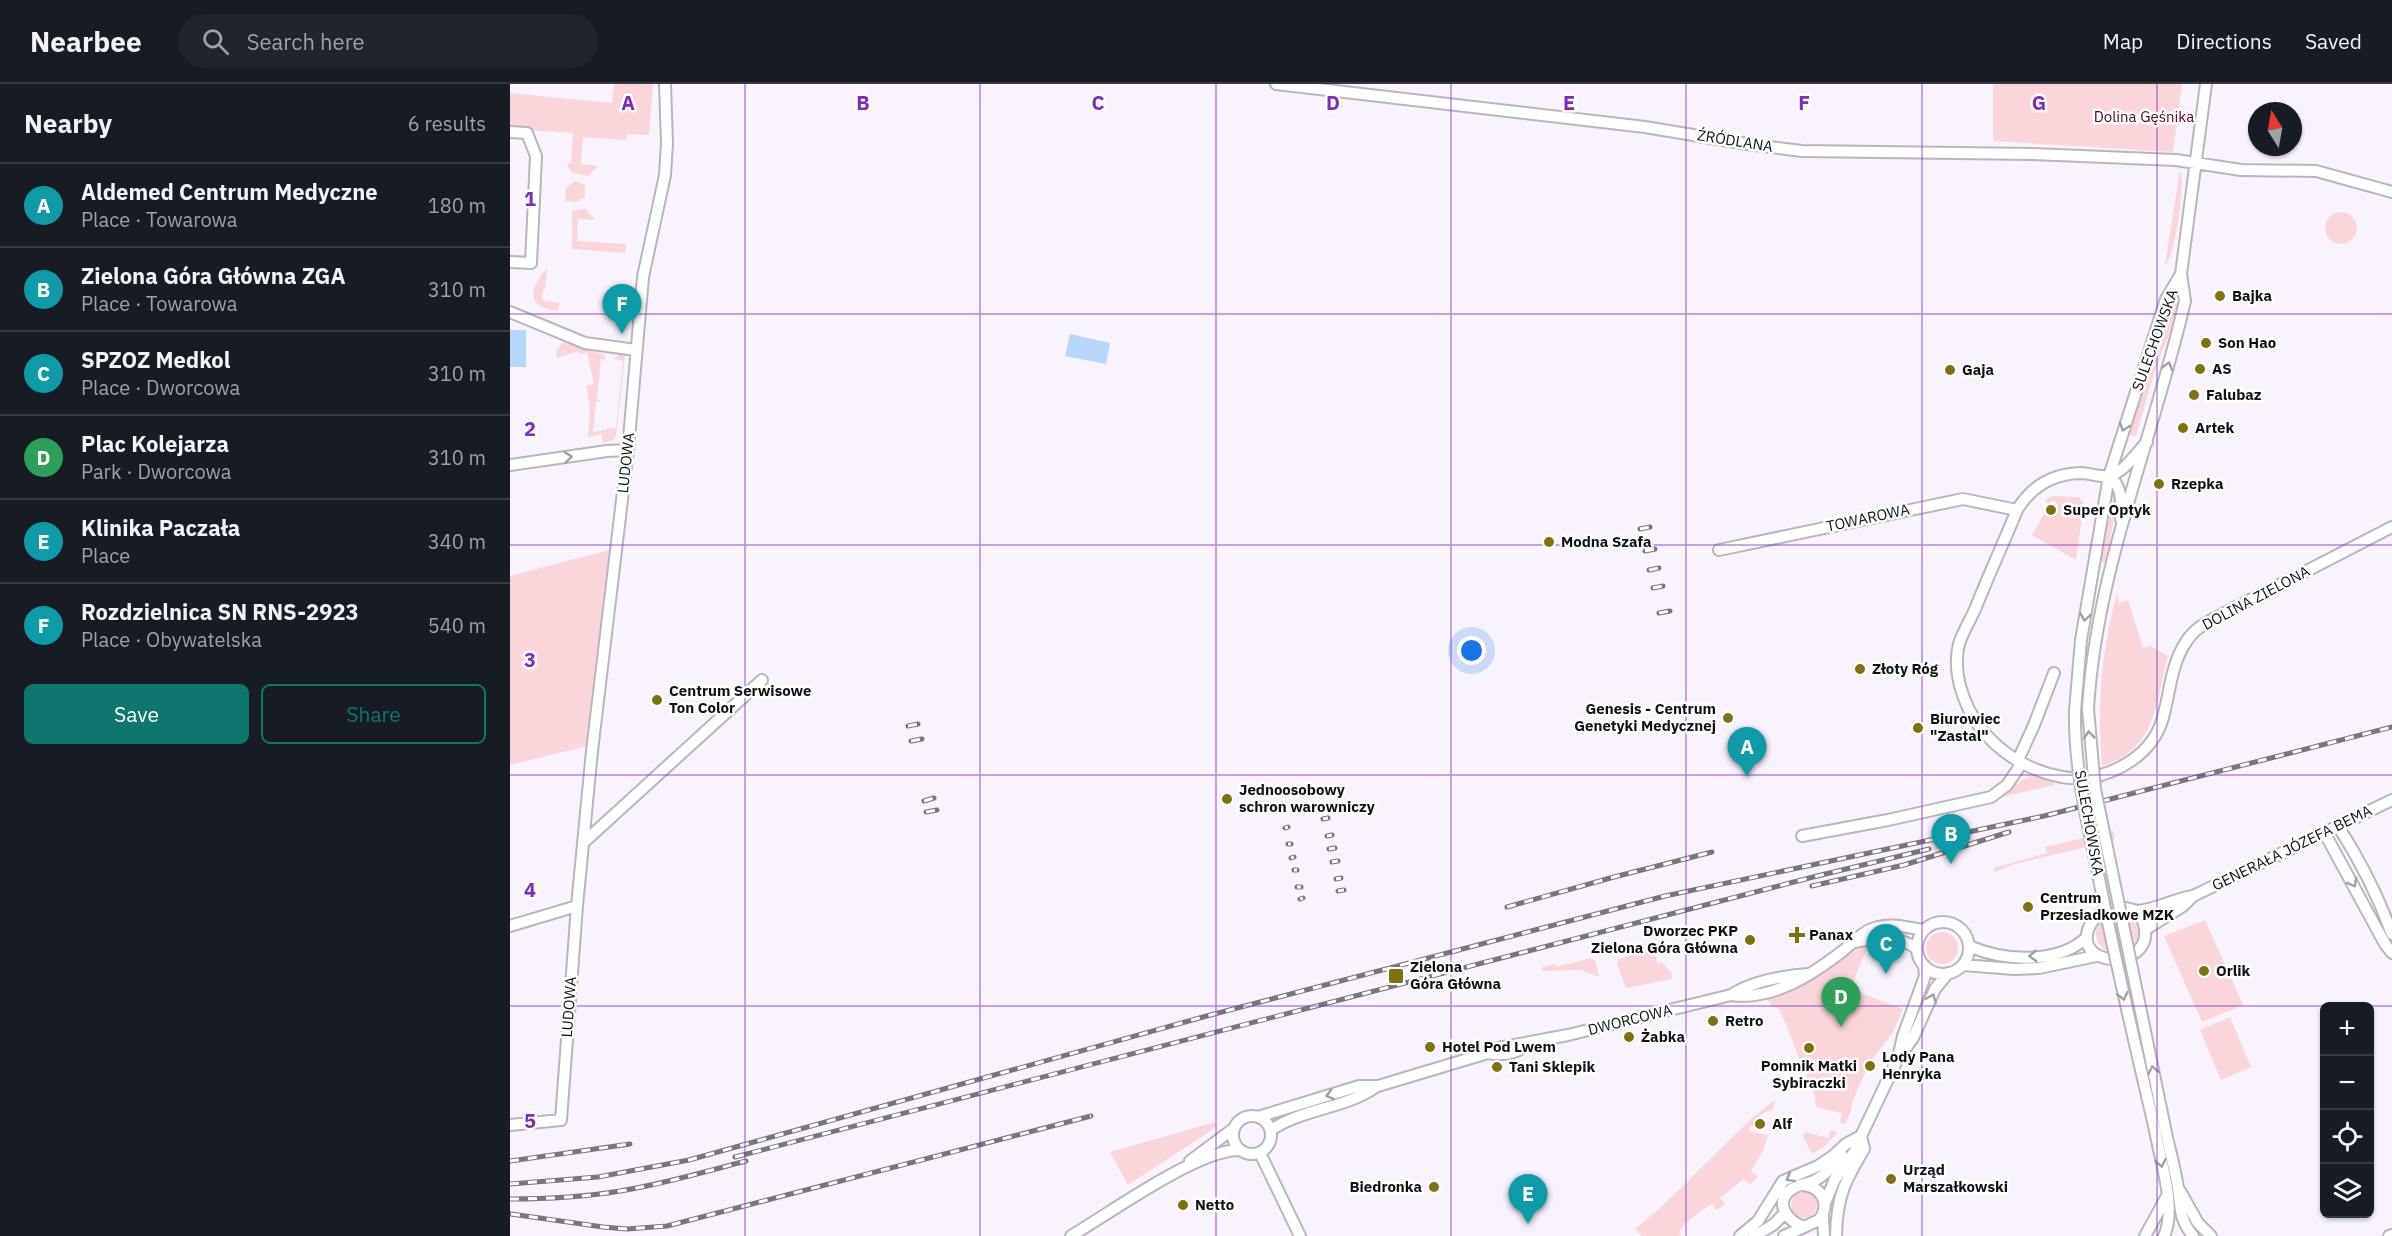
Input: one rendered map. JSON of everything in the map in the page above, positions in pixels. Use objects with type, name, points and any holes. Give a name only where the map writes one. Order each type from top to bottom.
[{"type":"street","name":"LUDOWA","points":[[510,1125],[561,1120],[583,843],[628,450],[643,277],[665,175],[667,143],[665,84]]},
{"type":"street","name":"ŹRÓDLANA","points":[[1276,84],[1645,127],[1802,151],[2043,154],[2176,160],[2241,170],[2316,171],[2392,192]]},
{"type":"street","name":"SULECHOWSKA","points":[[2165,1236],[2169,1226],[2160,1129],[2095,789],[2088,709],[2094,639],[2185,302],[2181,274],[2206,84]]},
{"type":"street","points":[[510,132],[527,133],[536,156],[531,263],[510,262]]},
{"type":"street","name":"SULECHOWSKA","points":[[2181,274],[2166,299],[2109,476],[2081,640],[2075,711],[2077,758],[2082,795],[2118,972],[2178,1189],[2178,1207],[2193,1236]]},
{"type":"street","points":[[510,312],[585,343],[636,350]]},
{"type":"street","name":"SULECHOWSKA","points":[[2109,476],[2129,462],[2147,442]]},
{"type":"street","points":[[510,465],[628,450]]},
{"type":"street","points":[[2020,762],[2002,751],[1975,721],[1964,700],[1958,677],[1959,644],[2017,510],[2028,494],[2050,479],[2079,473],[2109,476]]},
{"type":"street","name":"SULECHOWSKA","points":[[2109,476],[2115,480],[2119,489],[2121,534]]},
{"type":"street","name":"TOWAROWA","points":[[1719,550],[1963,499],[2017,510]]},
{"type":"street","name":"DOLINA ZIELONA","points":[[2020,762],[2048,774],[2076,778],[2099,775],[2126,764],[2149,743],[2159,728],[2175,664],[2192,634],[2217,616],[2392,527]]},
{"type":"street","points":[[1802,836],[1888,820],[1990,797],[2007,785],[2020,762],[2054,673]]},
{"type":"street","points":[[583,843],[762,680]]},
{"type":"street","name":"GENERAŁA JÓZEFA BEMA","points":[[2138,911],[2150,910],[2178,898],[2193,896],[2392,800]]},
{"type":"street","points":[[2338,826],[2374,890],[2392,934]]},
{"type":"street","points":[[2324,832],[2392,953]]},
{"type":"street","name":"GENERAŁA JÓZEFA BEMA","points":[[2146,929],[2183,906],[2193,896]]},
{"type":"street","points":[[510,926],[577,906]]},
{"type":"street","points":[[1963,965],[2014,969],[2039,968],[2096,956],[2111,960],[2131,956],[2139,950],[2144,941],[2146,929],[2138,911],[2117,908],[2102,912],[2090,925],[2086,937],[2080,944],[2064,952],[2030,957],[1996,955],[1970,945]]},
{"type":"street","points":[[1824,1236],[1822,1216],[1835,1179],[1859,1139],[1898,1058],[1913,1038],[1935,989],[1948,973],[1963,965],[1967,959],[1970,945],[1964,932],[1952,923],[1935,923],[1924,930],[1920,936],[1917,949],[1924,965],[1925,976],[1903,1036],[1898,1058]]},
{"type":"street","name":"DWORCOWA","points":[[1258,1117],[1359,1086],[1378,1086],[1498,1048],[1519,1043],[1528,1044],[1731,995],[1744,997],[1795,984],[1853,943],[1864,932],[1878,927],[1891,926],[1924,930]]},
{"type":"street","points":[[2086,937],[2090,950],[2096,956]]},
{"type":"street","name":"DWORCOWA","points":[[1853,943],[1872,938],[1888,938],[1903,941],[1917,949]]},
{"type":"street","points":[[1924,965],[1935,972],[1948,973]]},
{"type":"street","name":"DWORCOWA","points":[[1270,1130],[1294,1117],[1365,1095],[1378,1086]]},
{"type":"street","points":[[1076,1235],[1172,1175],[1217,1152],[1239,1150],[1251,1155],[1260,1153],[1270,1144],[1270,1130],[1258,1117],[1245,1117],[1233,1129],[1172,1175]]},
{"type":"street","points":[[1233,1129],[1233,1140],[1239,1150]]},
{"type":"street","points":[[1805,1231],[1791,1221],[1785,1213],[1783,1207],[1786,1194],[1826,1172],[1859,1139]]},
{"type":"street","points":[[1740,1236],[1762,1215],[1783,1181],[1827,1161],[1859,1139]]},
{"type":"street","points":[[1836,1236],[1838,1202],[1844,1185],[1864,1149],[1859,1139]]},
{"type":"street","points":[[1260,1153],[1300,1236]]},
{"type":"street","points":[[1803,1185],[1809,1185],[1820,1192],[1825,1203]]},
{"type":"street","points":[[2178,1189],[2198,1223],[2211,1236]]},
{"type":"street","points":[[2145,1236],[2167,1195]]},
{"type":"street","points":[[1754,1236],[1773,1225],[1785,1213]]},
{"type":"street","points":[[1784,1236],[1805,1231],[1822,1216]]},
{"type":"street","points":[[2165,1236],[2179,1231],[2193,1236]]},
{"type":"green space","points":[[614,84],[653,84],[649,135],[627,134],[626,140],[583,137],[581,164],[598,166],[588,176],[573,173],[567,166],[571,163],[573,133],[510,129],[510,93],[612,103]]},
{"type":"green space","name":"Dolina Gęśnika","points":[[1993,84],[2182,84],[2173,152],[1993,141]]},
{"type":"green space","points":[[2180,170],[2182,189],[2178,219],[2169,259],[2165,265]]},
{"type":"green space","points":[[575,181],[585,185],[585,197],[577,202],[565,201],[566,188]]},
{"type":"green space","points":[[586,209],[595,220],[578,219],[577,241],[626,244],[625,253],[572,249],[572,211]]},
{"type":"green space","points":[[2341,212],[2353,216],[2357,228],[2353,240],[2341,244],[2329,240],[2325,228],[2329,216]]},
{"type":"green space","points":[[547,268],[542,300],[560,303],[558,311],[540,305],[533,296],[541,275]]},
{"type":"green space","points":[[2177,287],[2179,303],[2177,313],[2156,368],[2136,436],[2128,434]]},
{"type":"green space","points":[[563,342],[605,355],[605,359],[601,359],[597,398],[601,401],[596,402],[593,432],[616,428],[623,361],[614,359],[618,355],[625,355],[616,436],[613,440],[602,443],[602,434],[588,437],[590,409],[586,386],[594,384],[587,353],[579,354],[578,351],[557,358],[556,351]]},
{"type":"green space","points":[[2114,488],[2116,507],[2106,562],[2100,562],[2112,489]]},
{"type":"green space","points":[[2053,496],[2079,497],[2084,503],[2076,560],[2032,535],[2044,514],[2051,518],[2058,504],[2052,500],[2049,505],[2045,500]]},
{"type":"green space","points":[[609,550],[587,746],[510,765],[510,576]]},
{"type":"green space","points":[[2117,593],[2119,603],[2128,600],[2143,648],[2151,646],[2168,656],[2156,707],[2143,736],[2133,749],[2120,759],[2102,766],[2100,700],[2107,636]]},
{"type":"green space","points":[[2031,776],[2053,781],[2054,785],[2002,797],[2022,780]]},
{"type":"green space","points":[[2114,831],[2114,840],[2015,864],[1995,872],[1994,868],[2047,853],[2045,847]]},
{"type":"green space","points":[[2117,912],[2132,918],[2138,933],[2132,948],[2117,954],[2102,948],[2096,933],[2102,918]]},
{"type":"green space","name":"Orlik","points":[[2205,920],[2243,1005],[2202,1022],[2164,936]]},
{"type":"green space","points":[[1942,932],[1953,937],[1958,948],[1953,959],[1942,964],[1931,959],[1926,948],[1931,937]]},
{"type":"green space","points":[[1874,942],[1872,951],[1866,951],[1850,989],[1903,1009],[1892,1034],[1870,1062],[1845,1124],[1840,1122],[1842,1113],[1816,1107],[1815,1097],[1784,1020],[1779,1009],[1771,1006],[1768,1000],[1769,997],[1803,985],[1859,948]]},
{"type":"green space","points":[[1653,949],[1658,963],[1662,962],[1671,971],[1672,979],[1626,988],[1617,964],[1618,959]]},
{"type":"green space","points":[[1591,958],[1596,962],[1599,977],[1580,970],[1542,971],[1542,967],[1555,964],[1556,967]]},
{"type":"green space","points":[[2230,1017],[2251,1067],[2221,1080],[2200,1030]]},
{"type":"green space","points":[[1775,1100],[1773,1110],[1758,1117],[1753,1126],[1750,1126],[1749,1131],[1768,1135],[1763,1151],[1751,1171],[1758,1176],[1750,1185],[1744,1179],[1720,1198],[1725,1204],[1717,1210],[1712,1204],[1685,1224],[1679,1233],[1682,1236],[1642,1236],[1635,1229],[1660,1208],[1752,1118]]},
{"type":"green space","points":[[1215,1122],[1216,1126],[1206,1134],[1128,1185],[1110,1152]]},
{"type":"green space","points":[[1807,1129],[1806,1132],[1828,1138],[1831,1130],[1838,1132],[1824,1147],[1814,1153],[1810,1151],[1803,1136]]},
{"type":"green space","points":[[1804,1192],[1813,1196],[1817,1205],[1813,1214],[1804,1218],[1795,1214],[1791,1205],[1795,1196]]},
{"type":"water","points":[[510,330],[526,330],[526,367],[510,367]]},
{"type":"water","points":[[1070,334],[1110,343],[1106,364],[1065,356]]},
{"type":"railway","points":[[1640,529],[1650,527]]},
{"type":"railway","points":[[1645,551],[1655,549]]},
{"type":"railway","points":[[1649,570],[1659,568]]},
{"type":"railway","points":[[1653,588],[1663,586]]},
{"type":"railway","points":[[1659,613],[1670,611]]},
{"type":"railway","points":[[908,726],[918,724]]},
{"type":"railway","points":[[510,1184],[598,1177],[689,1160],[1203,1017],[1665,896],[2044,816],[2392,727]]},
{"type":"railway","points":[[911,741],[922,739]]},
{"type":"railway","points":[[924,801],[934,798]]},
{"type":"railway","points":[[926,812],[937,810]]},
{"type":"railway","points":[[1323,819],[1328,818]]},
{"type":"railway","points":[[1812,886],[1904,865],[2009,832]]},
{"type":"railway","points":[[1327,836],[1332,835]]},
{"type":"railway","points":[[1329,849],[1335,848]]},
{"type":"railway","points":[[735,1157],[1813,877],[1929,849]]},
{"type":"railway","points":[[1507,907],[1712,852]]},
{"type":"railway","points":[[1332,862],[1338,861]]},
{"type":"railway","points":[[1336,879],[1341,878]]},
{"type":"railway","points":[[1338,891],[1344,890]]},
{"type":"railway","points":[[511,1214],[627,1229],[667,1226],[1091,1116]]},
{"type":"railway","points":[[510,1161],[630,1144]]},
{"type":"railway","points":[[510,1199],[538,1199],[620,1191],[746,1161]]},
{"type":"place","name":"Bajka","points":[[2220,296]]},
{"type":"place","name":"Rozdzielnica SN RNS-2923","points":[[622,334]]},
{"type":"place","name":"Son Hao","points":[[2206,343]]},
{"type":"place","name":"AS","points":[[2200,369]]},
{"type":"place","name":"Gaja","points":[[1950,370]]},
{"type":"place","name":"Falubaz","points":[[2194,395]]},
{"type":"place","name":"Artek","points":[[2183,428]]},
{"type":"place","name":"Rzepka","points":[[2159,484]]},
{"type":"place","name":"Super Optyk","points":[[2051,510]]},
{"type":"place","name":"Modna Szafa","points":[[1549,542]]},
{"type":"place","name":"Złoty Róg","points":[[1860,669]]},
{"type":"place","name":"Centrum Serwisowe Ton Color","points":[[657,700]]},
{"type":"place","name":"Genesis - Centrum Genetyki Medycznej","points":[[1728,718]]},
{"type":"place","name":"Biurowiec \"Zastal\"","points":[[1918,728]]},
{"type":"place","name":"Aldemed Centrum Medyczne","points":[[1747,777]]},
{"type":"place","name":"Jednoosobowy schron warowniczy","points":[[1227,799]]},
{"type":"place","name":"Zielona Góra Główna ZGA","points":[[1951,864]]},
{"type":"place","name":"Centrum Przesiadkowe MZK","points":[[2028,907]]},
{"type":"place","name":"Panax","points":[[1797,935]]},
{"type":"place","name":"Dworzec PKP Zielona Góra Główna","points":[[1750,940]]},
{"type":"place","name":"Orlik","points":[[2204,971]]},
{"type":"place","name":"SPZOZ Medkol","points":[[1886,974]]},
{"type":"place","name":"Zielona Góra Główna","points":[[1396,976]]},
{"type":"place","name":"Retro","points":[[1713,1021]]},
{"type":"place","name":"Plac Kolejarza","points":[[1841,1027]]},
{"type":"place","name":"Żabka","points":[[1629,1037]]},
{"type":"place","name":"Hotel Pod Lwem","points":[[1430,1047]]},
{"type":"place","name":"Pomnik Matki Sybiraczki","points":[[1809,1048]]},
{"type":"place","name":"Lody Pana Henryka","points":[[1870,1066]]},
{"type":"place","name":"Tani Sklepik","points":[[1497,1067]]},
{"type":"place","name":"Alf","points":[[1760,1124]]},
{"type":"place","name":"Urząd Marszałkowski","points":[[1891,1179]]},
{"type":"place","name":"Biedronka","points":[[1434,1187]]},
{"type":"place","name":"Netto","points":[[1183,1205]]},
{"type":"place","name":"Klinika Paczała","points":[[1528,1224]]}]
